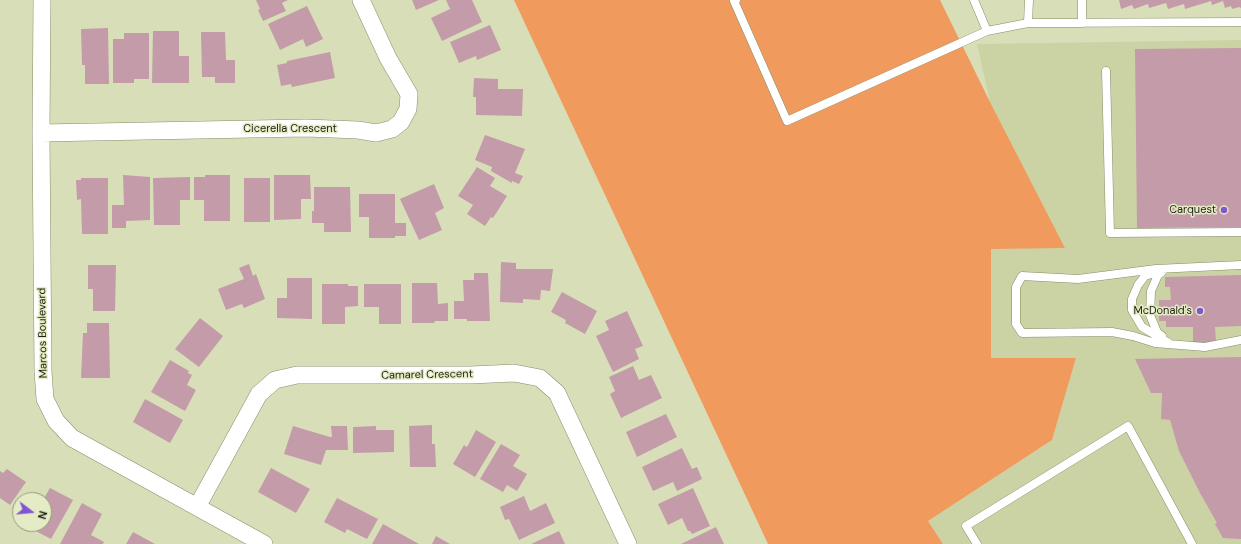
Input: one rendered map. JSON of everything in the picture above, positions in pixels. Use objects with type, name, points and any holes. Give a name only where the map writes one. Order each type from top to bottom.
[{"type":"street","name":"Marcos Boulevard","points":[[42,0],[41,133],[43,371],[45,399],[56,421],[72,438],[264,544]]},
{"type":"street","name":"Cicerella Crescent","points":[[41,133],[306,128],[358,130],[376,133],[392,129],[401,122],[408,109],[409,94],[388,58],[361,0]]},
{"type":"street","name":"Camarel Crescent","points":[[197,507],[259,394],[275,380],[297,376],[471,376],[514,373],[540,378],[557,393],[628,544]]},
{"type":"lane","points":[[736,0],[734,1],[787,121],[987,30],[1028,23],[1241,22]]},
{"type":"lane","points":[[974,0],[987,30]]},
{"type":"lane","points":[[1028,23],[1029,0]]},
{"type":"lane","points":[[1082,0],[1085,23]]},
{"type":"lane","points":[[1106,71],[1110,234],[1241,232]]},
{"type":"lane","points":[[1241,265],[1168,268],[1078,279],[1022,276],[1016,287],[1016,324],[1022,333],[1112,332],[1133,336],[1156,343],[1206,347],[1241,340]]},
{"type":"lane","points":[[1168,268],[1158,275],[1151,291],[1150,315],[1157,332],[1172,344]]},
{"type":"lane","points":[[1168,268],[1146,276],[1142,280],[1138,285],[1132,299],[1132,310],[1142,327],[1172,344]]},
{"type":"lane","points":[[977,544],[966,526],[1128,426],[1192,544]]},
{"type":"shaded area","points":[[514,0],[940,0],[990,102],[1065,248],[991,249],[991,358],[1076,358],[1052,440],[928,521],[943,544],[768,544]]},
{"type":"shaded area","points":[[1241,40],[1241,544],[943,544],[928,521],[1052,440],[1076,358],[991,358],[991,248],[1065,248],[990,102],[977,44]]},
{"type":"building","points":[[256,0],[288,0],[282,3],[286,11],[263,21],[258,10],[260,9]]},
{"type":"building","points":[[412,0],[439,0],[416,10]]},
{"type":"building","points":[[446,0],[472,0],[482,22],[442,41],[431,18],[450,9]]},
{"type":"building","points":[[1119,0],[1241,0],[1241,8],[1239,7],[1232,9],[1231,6],[1225,8],[1223,1],[1212,5],[1211,1],[1185,9],[1184,4],[1168,9],[1166,3],[1149,8],[1148,4],[1134,9],[1132,5],[1121,9]]},
{"type":"building","points":[[307,6],[323,39],[306,47],[303,39],[280,50],[268,24]]},
{"type":"building","points":[[490,25],[501,50],[477,60],[476,56],[459,63],[450,42]]},
{"type":"building","points":[[108,28],[109,84],[85,84],[85,65],[82,65],[81,29]]},
{"type":"building","points":[[153,31],[179,31],[179,56],[189,56],[189,83],[152,83]]},
{"type":"building","points":[[201,32],[225,32],[226,60],[235,60],[235,83],[215,83],[215,77],[202,77]]},
{"type":"building","points":[[124,33],[149,33],[149,79],[134,79],[134,83],[113,83],[113,39],[124,39]]},
{"type":"building","points":[[1241,48],[1241,227],[1137,228],[1135,49]]},
{"type":"building","points":[[330,52],[335,78],[292,87],[291,84],[281,86],[277,65],[287,63],[287,61]]},
{"type":"building","points":[[474,78],[498,79],[498,89],[523,89],[522,116],[476,115],[476,97],[473,97]]},
{"type":"building","points":[[485,135],[525,149],[515,173],[523,176],[519,184],[512,181],[512,183],[491,171],[492,167],[475,160]]},
{"type":"building","points":[[477,167],[495,178],[490,186],[507,196],[493,218],[491,217],[485,226],[467,214],[473,205],[458,196]]},
{"type":"building","points":[[123,175],[150,177],[150,220],[126,221],[126,228],[112,228],[112,205],[124,205]]},
{"type":"building","points":[[205,175],[230,175],[230,221],[204,221],[204,200],[194,200],[194,177],[205,177]]},
{"type":"building","points":[[274,175],[310,175],[311,199],[301,199],[301,219],[274,220]]},
{"type":"building","points":[[190,177],[190,200],[180,200],[180,225],[154,225],[153,178]]},
{"type":"building","points":[[81,178],[108,178],[108,234],[82,234],[81,199],[77,200],[76,180],[81,180]]},
{"type":"building","points":[[244,178],[270,178],[270,222],[244,222]]},
{"type":"building","points":[[434,184],[444,208],[435,213],[442,230],[419,240],[400,199]]},
{"type":"building","points":[[314,187],[350,187],[351,232],[324,232],[324,223],[312,223],[312,211],[314,211]]},
{"type":"building","points":[[359,194],[395,194],[395,223],[406,223],[406,236],[395,236],[395,238],[369,238],[369,217],[359,217]]},
{"type":"building","points":[[501,262],[516,263],[516,269],[553,269],[550,291],[541,290],[540,300],[523,299],[523,303],[500,302]]},
{"type":"building","points":[[249,264],[253,276],[256,274],[265,299],[244,308],[242,304],[226,310],[218,289],[244,279],[239,268]]},
{"type":"building","points":[[88,265],[116,265],[115,311],[93,311],[93,289],[88,289]]},
{"type":"building","points":[[474,273],[488,273],[490,321],[467,321],[467,319],[454,319],[454,301],[464,301],[463,280],[474,280]]},
{"type":"building","name":"McDonald's","points":[[1241,275],[1241,326],[1215,327],[1216,343],[1193,343],[1193,327],[1166,327],[1166,321],[1159,321],[1159,300],[1171,300],[1170,287],[1165,287],[1165,277]]},
{"type":"building","points":[[287,278],[312,278],[312,319],[277,318],[277,298],[287,298]]},
{"type":"building","points":[[412,283],[437,283],[438,304],[448,303],[448,321],[435,321],[434,323],[412,323]]},
{"type":"building","points":[[322,284],[348,284],[348,286],[358,286],[358,306],[345,307],[345,324],[322,324]]},
{"type":"building","points":[[364,284],[401,284],[401,324],[379,324],[379,307],[364,307]]},
{"type":"building","points":[[562,292],[597,311],[585,334],[565,323],[566,320],[551,312]]},
{"type":"building","points":[[627,311],[643,346],[635,349],[639,359],[613,372],[596,336],[609,330],[605,321]]},
{"type":"building","points":[[200,318],[223,336],[199,367],[175,349]]},
{"type":"building","points":[[87,323],[109,323],[110,378],[81,378],[83,333],[87,333]]},
{"type":"building","points":[[1241,357],[1241,539],[1223,538],[1215,524],[1217,523],[1179,451],[1170,420],[1161,419],[1162,393],[1151,393],[1135,359]]},
{"type":"building","points":[[170,360],[189,371],[188,373],[192,375],[187,385],[196,390],[185,411],[151,392]]},
{"type":"building","points":[[633,366],[639,380],[651,375],[662,398],[621,418],[610,394],[615,391],[609,377]]},
{"type":"building","points":[[145,399],[183,420],[170,443],[133,422]]},
{"type":"building","points":[[666,414],[677,437],[637,457],[626,432]]},
{"type":"building","points":[[432,425],[432,444],[435,444],[436,467],[410,467],[409,426]]},
{"type":"building","points":[[293,426],[332,437],[331,426],[347,426],[348,450],[326,450],[321,465],[284,454]]},
{"type":"building","points":[[376,426],[376,430],[394,430],[394,452],[353,453],[353,427]]},
{"type":"building","points":[[476,430],[496,442],[475,477],[453,464],[464,445],[467,447]]},
{"type":"building","points":[[501,444],[520,455],[513,466],[527,474],[517,491],[507,485],[503,492],[480,479]]},
{"type":"building","points":[[682,448],[692,469],[697,467],[702,479],[677,491],[673,482],[653,491],[642,467]]},
{"type":"building","points":[[271,468],[310,489],[296,513],[258,492]]},
{"type":"building","points":[[7,469],[26,482],[19,492],[12,492],[12,502],[10,505],[0,498],[0,471],[3,473]]},
{"type":"building","points":[[50,488],[73,500],[51,539],[38,532],[52,532],[52,492],[48,492]]},
{"type":"building","points":[[693,488],[710,526],[692,534],[688,531],[682,518],[668,525],[658,504]]},
{"type":"building","points":[[524,496],[530,511],[546,503],[555,523],[519,540],[509,519],[505,520],[500,507]]},
{"type":"building","points":[[337,498],[378,519],[367,539],[347,529],[345,533],[324,522]]},
{"type":"building","points":[[82,503],[102,514],[91,535],[104,542],[103,544],[60,544]]},
{"type":"building","points":[[383,524],[419,544],[372,544]]},
{"type":"building","points":[[716,527],[724,544],[681,544]]},
{"type":"building","points":[[559,531],[565,544],[531,544]]},
{"type":"building","points":[[133,532],[155,544],[126,544]]},
{"type":"building","points":[[436,536],[450,544],[432,544]]},
{"type":"place","name":"Carquest","points":[[1224,210]]},
{"type":"place","name":"McDonald's","points":[[1200,311]]}]
